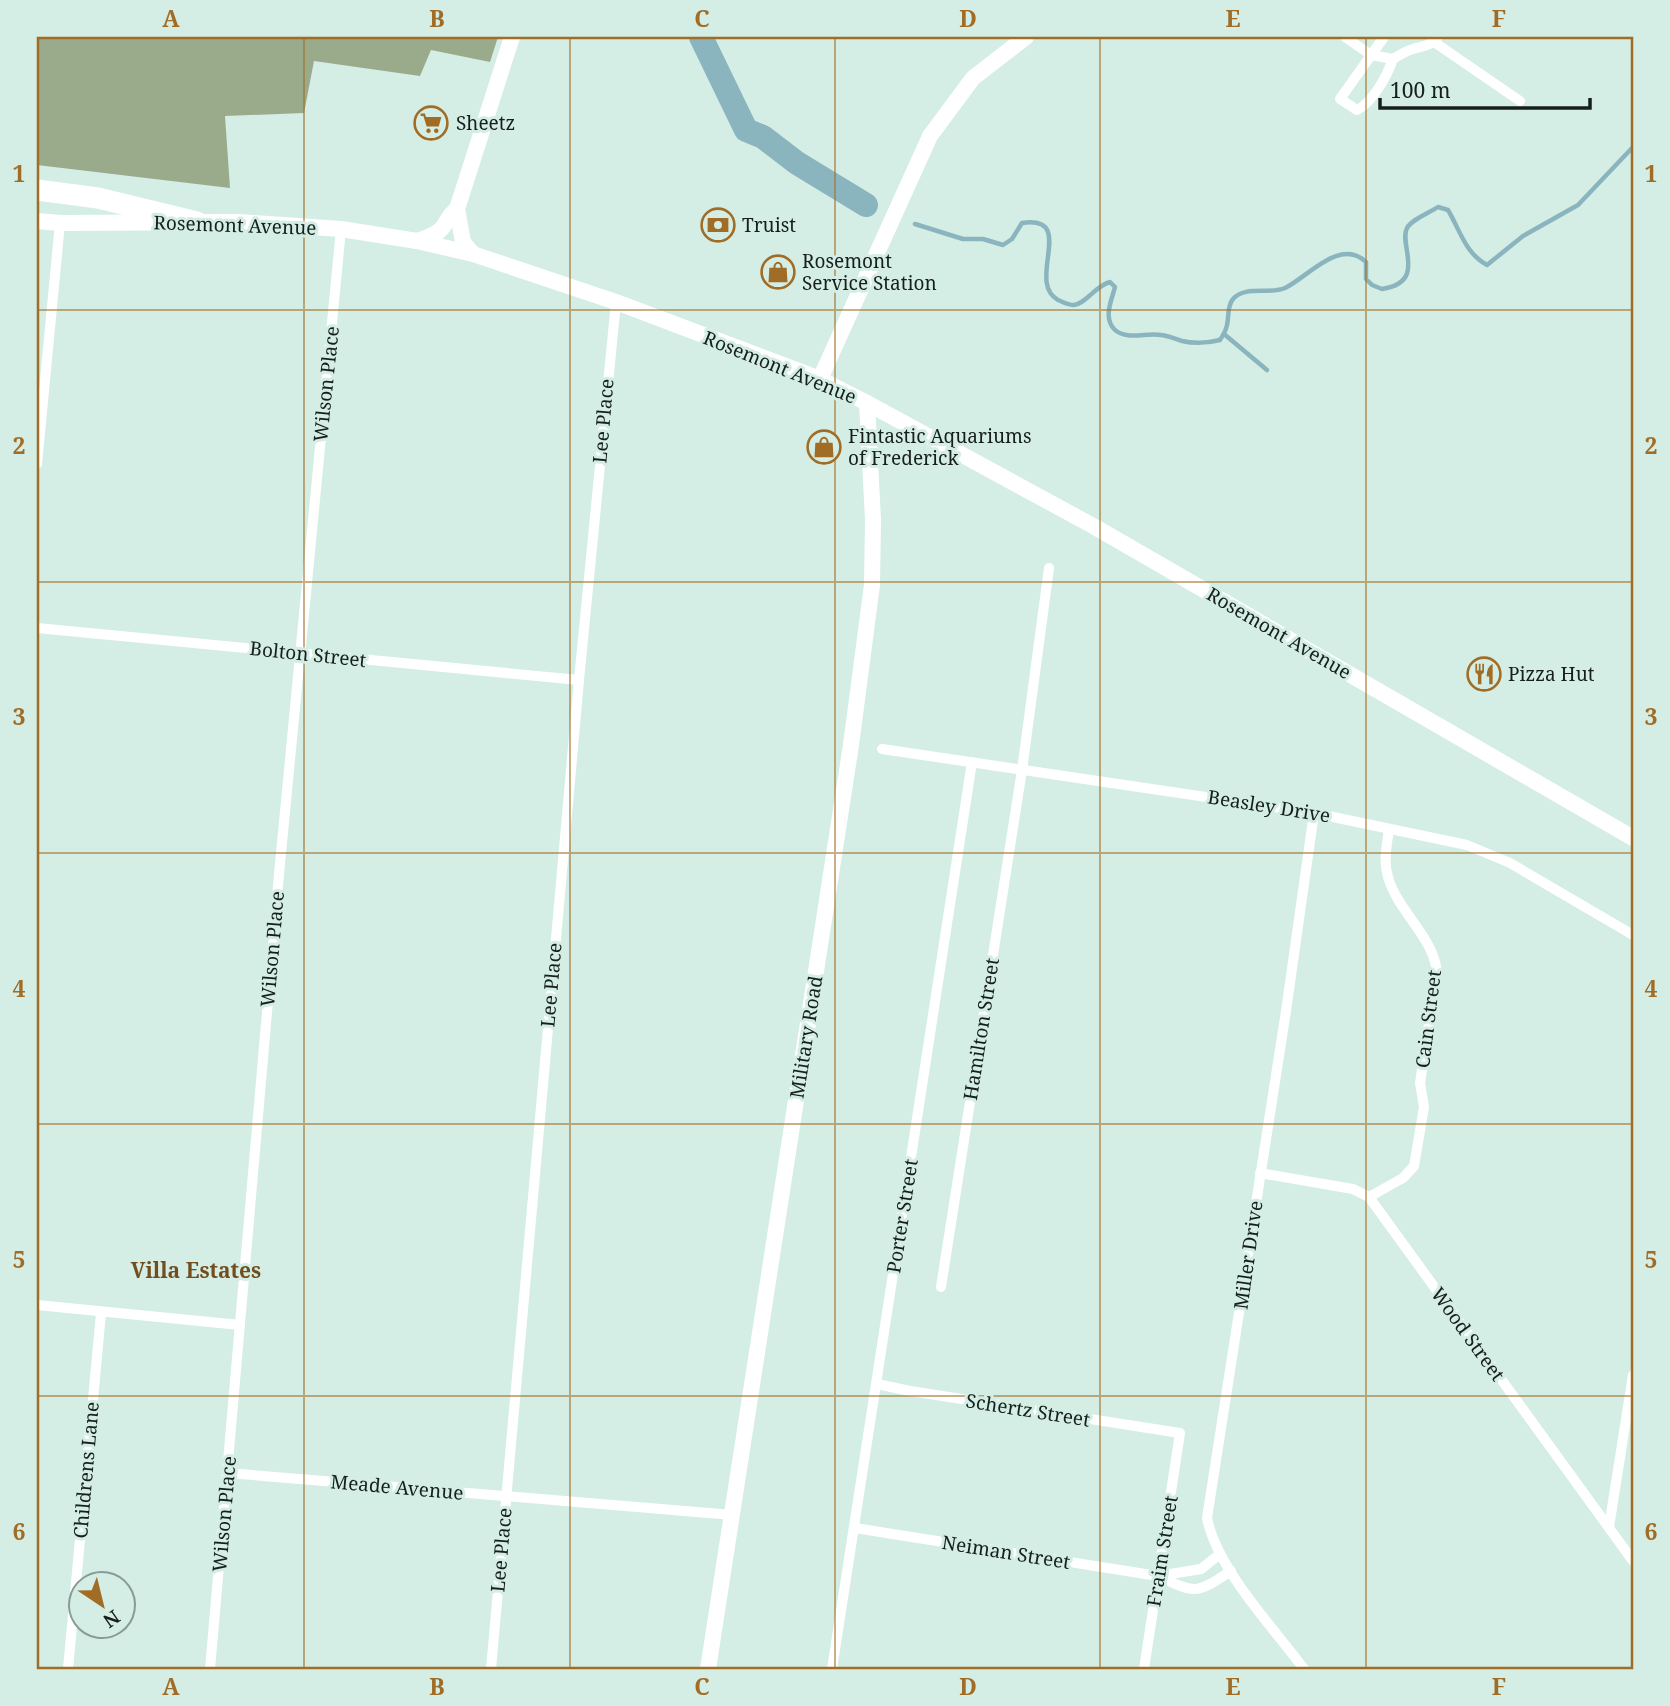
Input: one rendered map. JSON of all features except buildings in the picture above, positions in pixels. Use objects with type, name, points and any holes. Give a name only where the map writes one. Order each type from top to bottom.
[{"type":"highway","points":[[37,190],[98,198],[197,222]]},
{"type":"main road","points":[[473,254],[463,242],[457,209],[512,37]]},
{"type":"main road","points":[[820,379],[930,136],[973,78],[1026,37]]},
{"type":"main road","points":[[417,241],[437,233],[449,215],[457,209]]},
{"type":"main road","name":"Rosemont Avenue","points":[[37,221],[238,222],[341,229],[417,241],[473,254],[616,302],[820,379],[1118,541],[1633,838]]},
{"type":"main road","name":"Military Road","points":[[708,1669],[851,746],[870,598],[873,534],[867,403]]},
{"type":"street","points":[[1345,37],[1371,55],[1393,59],[1409,50],[1424,47],[1436,39],[1520,101]]},
{"type":"street","points":[[1384,37],[1340,99],[1357,110],[1366,106],[1393,59]]},
{"type":"street","points":[[37,464],[60,223]]},
{"type":"street","name":"Wilson Place","points":[[210,1669],[300,653],[341,229]]},
{"type":"street","name":"Lee Place","points":[[491,1669],[579,680],[616,302]]},
{"type":"street","name":"Hamilton Street","points":[[941,1287],[1022,770],[1049,568]]},
{"type":"street","name":"Bolton Street","points":[[37,628],[579,680]]},
{"type":"street","name":"Beasley Drive","points":[[882,749],[1314,813],[1468,845],[1510,863],[1633,934]]},
{"type":"street","name":"Porter Street","points":[[832,1669],[972,762]]},
{"type":"street","name":"Miller Drive","points":[[1304,1669],[1220,1554],[1210,1534],[1207,1518],[1314,813]]},
{"type":"street","name":"Cain Street","points":[[1369,1197],[1403,1178],[1414,1166],[1424,1107],[1420,1083],[1437,972],[1435,958],[1400,903],[1388,877],[1385,853],[1389,828]]},
{"type":"street","points":[[1261,1173],[1353,1189],[1369,1197]]},
{"type":"street","name":"Wood Street","points":[[1369,1197],[1633,1561]]},
{"type":"street","points":[[37,1305],[240,1325]]},
{"type":"street","name":"Childrens Lane","points":[[68,1669],[101,1313]]},
{"type":"street","points":[[1609,1527],[1633,1375]]},
{"type":"street","name":"Schertz Street","points":[[877,1384],[1180,1433]]},
{"type":"street","name":"Fraim Street","points":[[1144,1669],[1180,1433]]},
{"type":"street","name":"Meade Avenue","points":[[228,1473],[733,1515]]},
{"type":"street","name":"Neiman Street","points":[[855,1528],[1158,1576],[1185,1588],[1197,1590],[1231,1571]]},
{"type":"street","name":"Neiman Street","points":[[1158,1576],[1201,1569],[1220,1554]]},
{"type":"green space","points":[[37,37],[498,37],[490,62],[431,50],[420,76],[314,61],[304,113],[225,116],[230,188],[37,165]]},
{"type":"waterway","points":[[701,37],[746,130],[763,137],[797,163],[866,205]]},
{"type":"waterway","points":[[915,224],[963,239],[983,239],[1003,245],[1012,239],[1022,223],[1038,223],[1047,229],[1049,239],[1046,279],[1049,291],[1058,300],[1079,304],[1110,282],[1115,287],[1109,319],[1119,333],[1155,334],[1197,343],[1220,340],[1227,327],[1230,305],[1238,295],[1285,288],[1335,256],[1356,255],[1366,262],[1366,279],[1372,285],[1382,289],[1396,285],[1404,279],[1408,271],[1405,235],[1407,228],[1438,207],[1448,210],[1468,248],[1487,265],[1523,236],[1578,205],[1633,147]]},
{"type":"waterway","points":[[1224,334],[1267,370]]},
{"type":"place","name":"Sheetz","points":[[431,123]]},
{"type":"place","name":"Truist","points":[[718,225]]},
{"type":"place","name":"Rosemont Service Station","points":[[778,272]]},
{"type":"place","name":"Fintastic Aquariums of Frederick","points":[[824,447]]},
{"type":"place","name":"Pizza Hut","points":[[1484,674]]},
{"type":"district","name":"Villa Estates","points":[[196,1270]]}]
